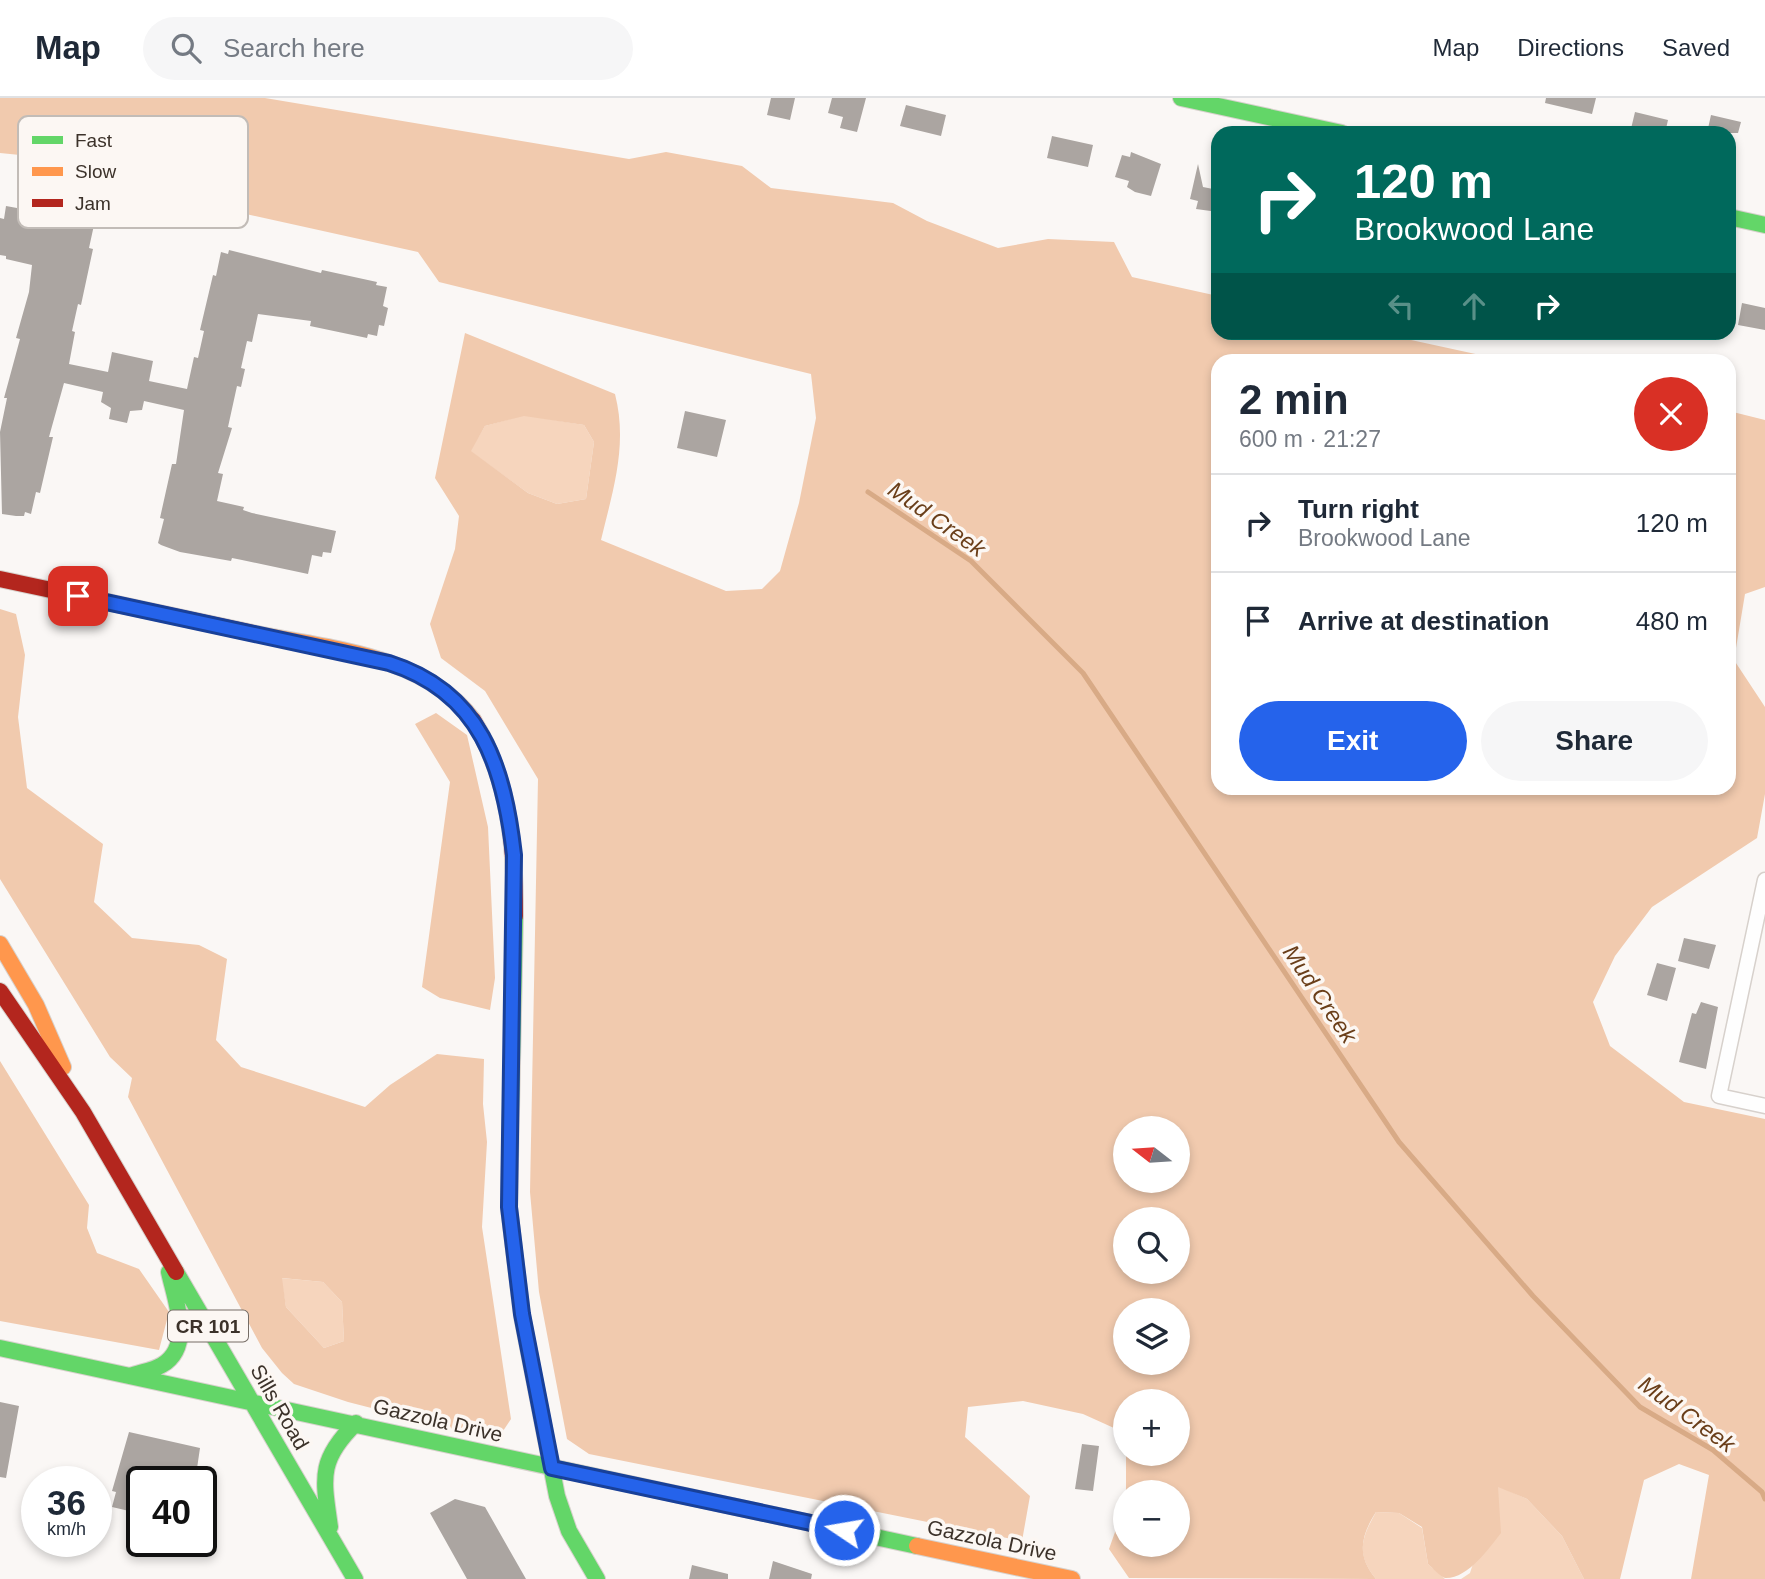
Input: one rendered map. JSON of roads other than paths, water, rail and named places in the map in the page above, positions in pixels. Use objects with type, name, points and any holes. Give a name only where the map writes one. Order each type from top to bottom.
[{"type":"street","points":[[1181,98],[1310,126]]},
{"type":"street","points":[[1736,219],[1765,225]]},
{"type":"street","points":[[0,579],[353,654],[408,669],[458,702],[485,739],[503,792],[514,855],[513,1045],[508,1156],[512,1252],[552,1468],[569,1531],[597,1579]]},
{"type":"street","points":[[1765,880],[1719,1096],[1765,1106]]},
{"type":"street","name":"Sills Road","points":[[0,944],[36,1005],[83,1112]]},
{"type":"street","name":"Sills Road","points":[[0,991],[83,1112],[355,1579]]},
{"type":"street","points":[[130,1376],[163,1365],[171,1359],[179,1344],[179,1325],[165,1252]]},
{"type":"street","name":"Gazzola Drive","points":[[0,1348],[1072,1579]]},
{"type":"street","points":[[331,1538],[324,1477],[325,1459],[336,1441],[356,1423]]},
{"type":"waterway","name":"Mud Creek","points":[[868,492],[971,561],[1083,673],[1399,1142],[1533,1296],[1640,1407],[1713,1450],[1762,1492],[1765,1499]]}]
